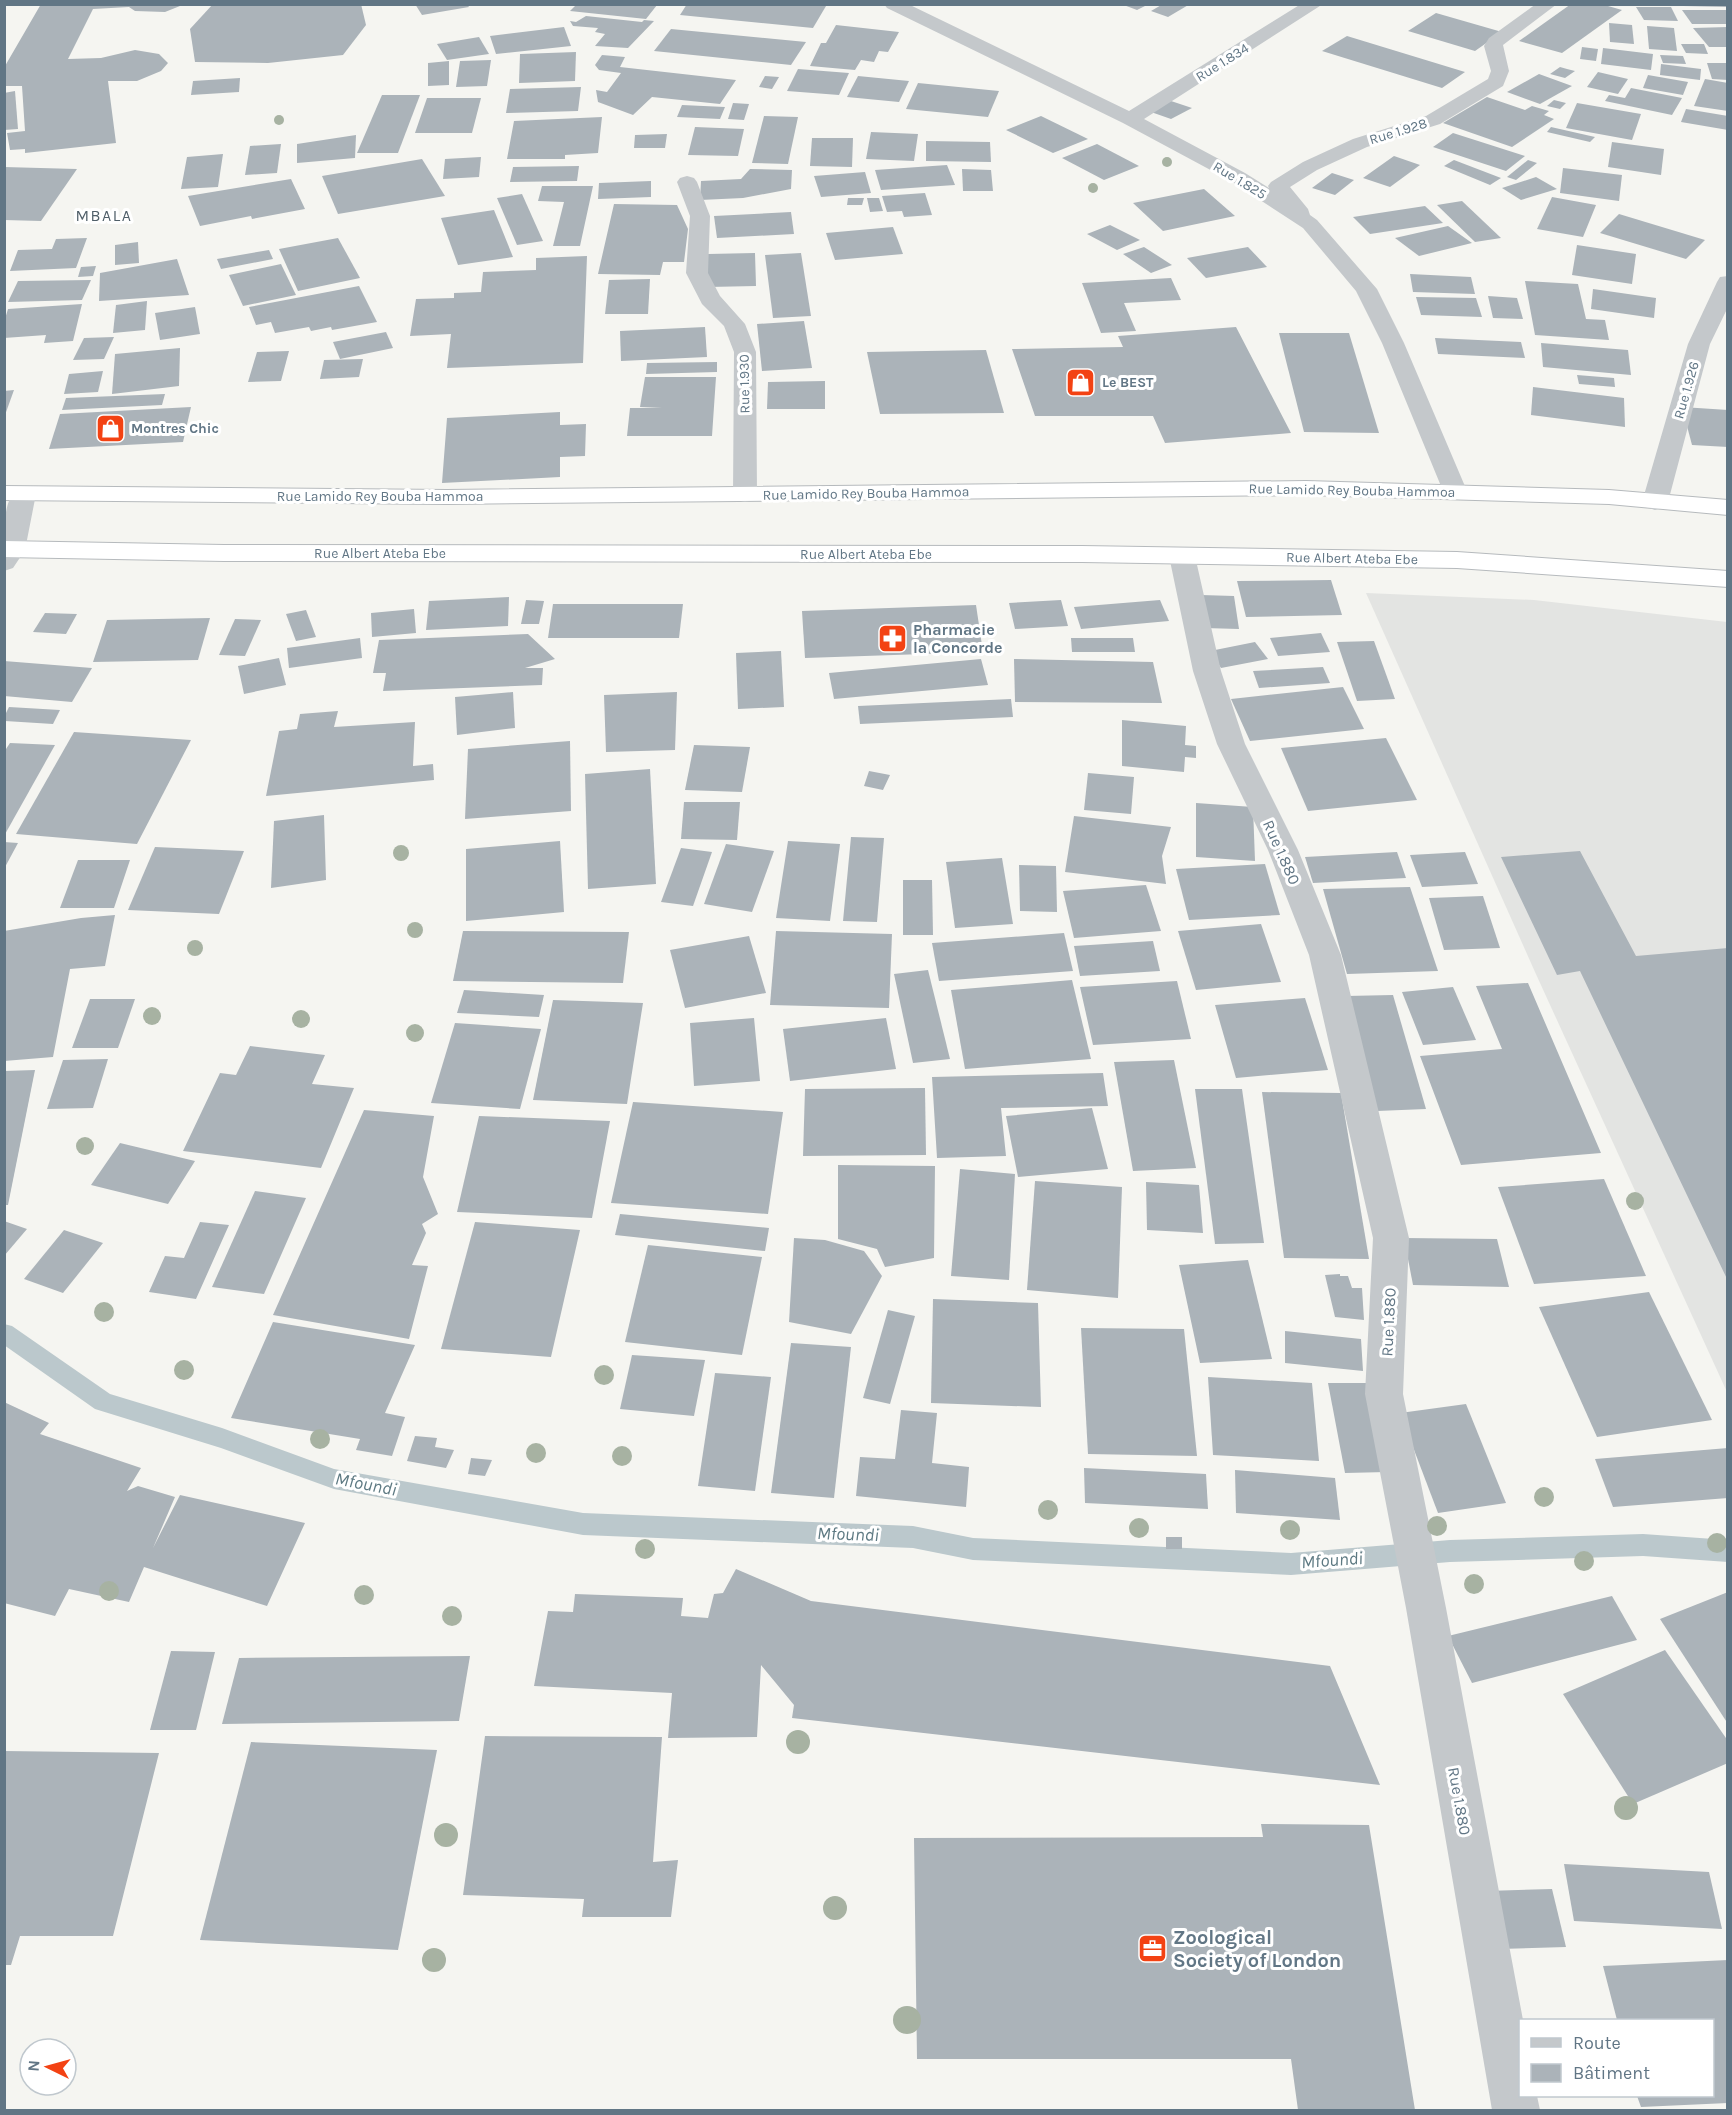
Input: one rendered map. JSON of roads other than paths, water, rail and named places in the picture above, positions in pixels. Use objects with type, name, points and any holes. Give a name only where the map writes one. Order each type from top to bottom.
[{"type":"highway","name":"Rue Lamido Rey Bouba Hammoa","points":[[14,494],[435,497],[1306,488],[1609,497],[1728,508]]},
{"type":"highway","name":"Rue Albert Ateba Ebe","points":[[7,554],[1182,555],[1457,560],[1728,579]]},
{"type":"street","name":"Rue 1.825","points":[[893,4],[1130,119],[1238,177],[1310,224],[1366,289],[1393,343],[1455,491]]},
{"type":"street","name":"Rue 1.834","points":[[1130,119],[1314,4]]},
{"type":"street","name":"Rue 1.928","points":[[1310,224],[1278,186],[1310,166],[1360,143],[1433,120],[1496,82],[1500,71],[1493,46],[1495,42],[1548,4]]},
{"type":"street","name":"Rue 1.930","points":[[687,182],[700,216],[697,273],[710,299],[734,324],[745,352],[745,495]]},
{"type":"street","name":"Rue 1.926","points":[[1655,502],[1699,344],[1728,282]]},
{"type":"street","points":[[7,554],[14,494]]},
{"type":"street","name":"Rue 1.880","points":[[1182,555],[1207,671],[1231,744],[1283,850],[1325,956],[1391,1238],[1384,1394],[1426,1608],[1515,2110]]},
{"type":"waterway","name":"Mfoundi","points":[[4,1333],[103,1402],[222,1438],[334,1479],[583,1524],[913,1537],[973,1549],[1291,1564],[1450,1551],[1643,1545],[1728,1551]]},
{"type":"place","name":"Le BEST","points":[[1081,382]]},
{"type":"place","name":"Montres Chic","points":[[110,428]]},
{"type":"place","name":"Pharmacie la Concorde","points":[[892,638]]},
{"type":"place","name":"Zoological Society of London","points":[[1152,1949]]},
{"type":"district","name":"MBALA","points":[[104,215]]}]
